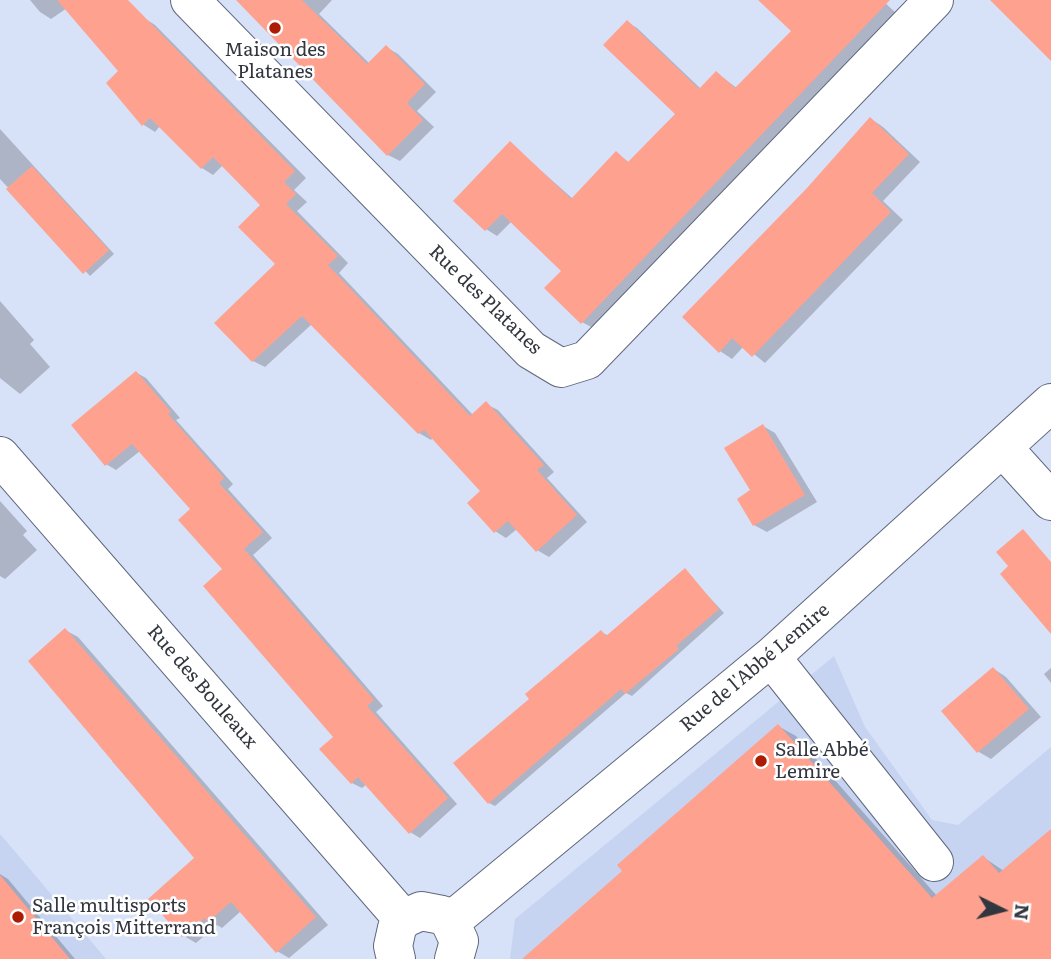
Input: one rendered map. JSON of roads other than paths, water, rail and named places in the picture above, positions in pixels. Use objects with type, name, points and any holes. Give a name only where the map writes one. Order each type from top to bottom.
[{"type":"street","name":"Rue des Platanes","points":[[190,0],[531,350],[561,368],[587,360],[934,0]]},
{"type":"street","name":"Rue de l'Abbé Lemire","points":[[450,922],[771,657],[1051,403]]},
{"type":"street","points":[[1003,448],[1051,501]]},
{"type":"street","name":"Rue des Bouleaux","points":[[0,456],[403,919]]},
{"type":"street","points":[[771,657],[934,862]]},
{"type":"street","points":[[396,959],[393,936],[403,919],[421,911],[442,915],[450,922],[459,941],[454,959]]},
{"type":"place","name":"Maison des Platanes","points":[[275,28]]},
{"type":"place","name":"Salle Abbé Lemire","points":[[761,761]]},
{"type":"place","name":"Salle multisports François Mitterrand","points":[[18,917]]}]
